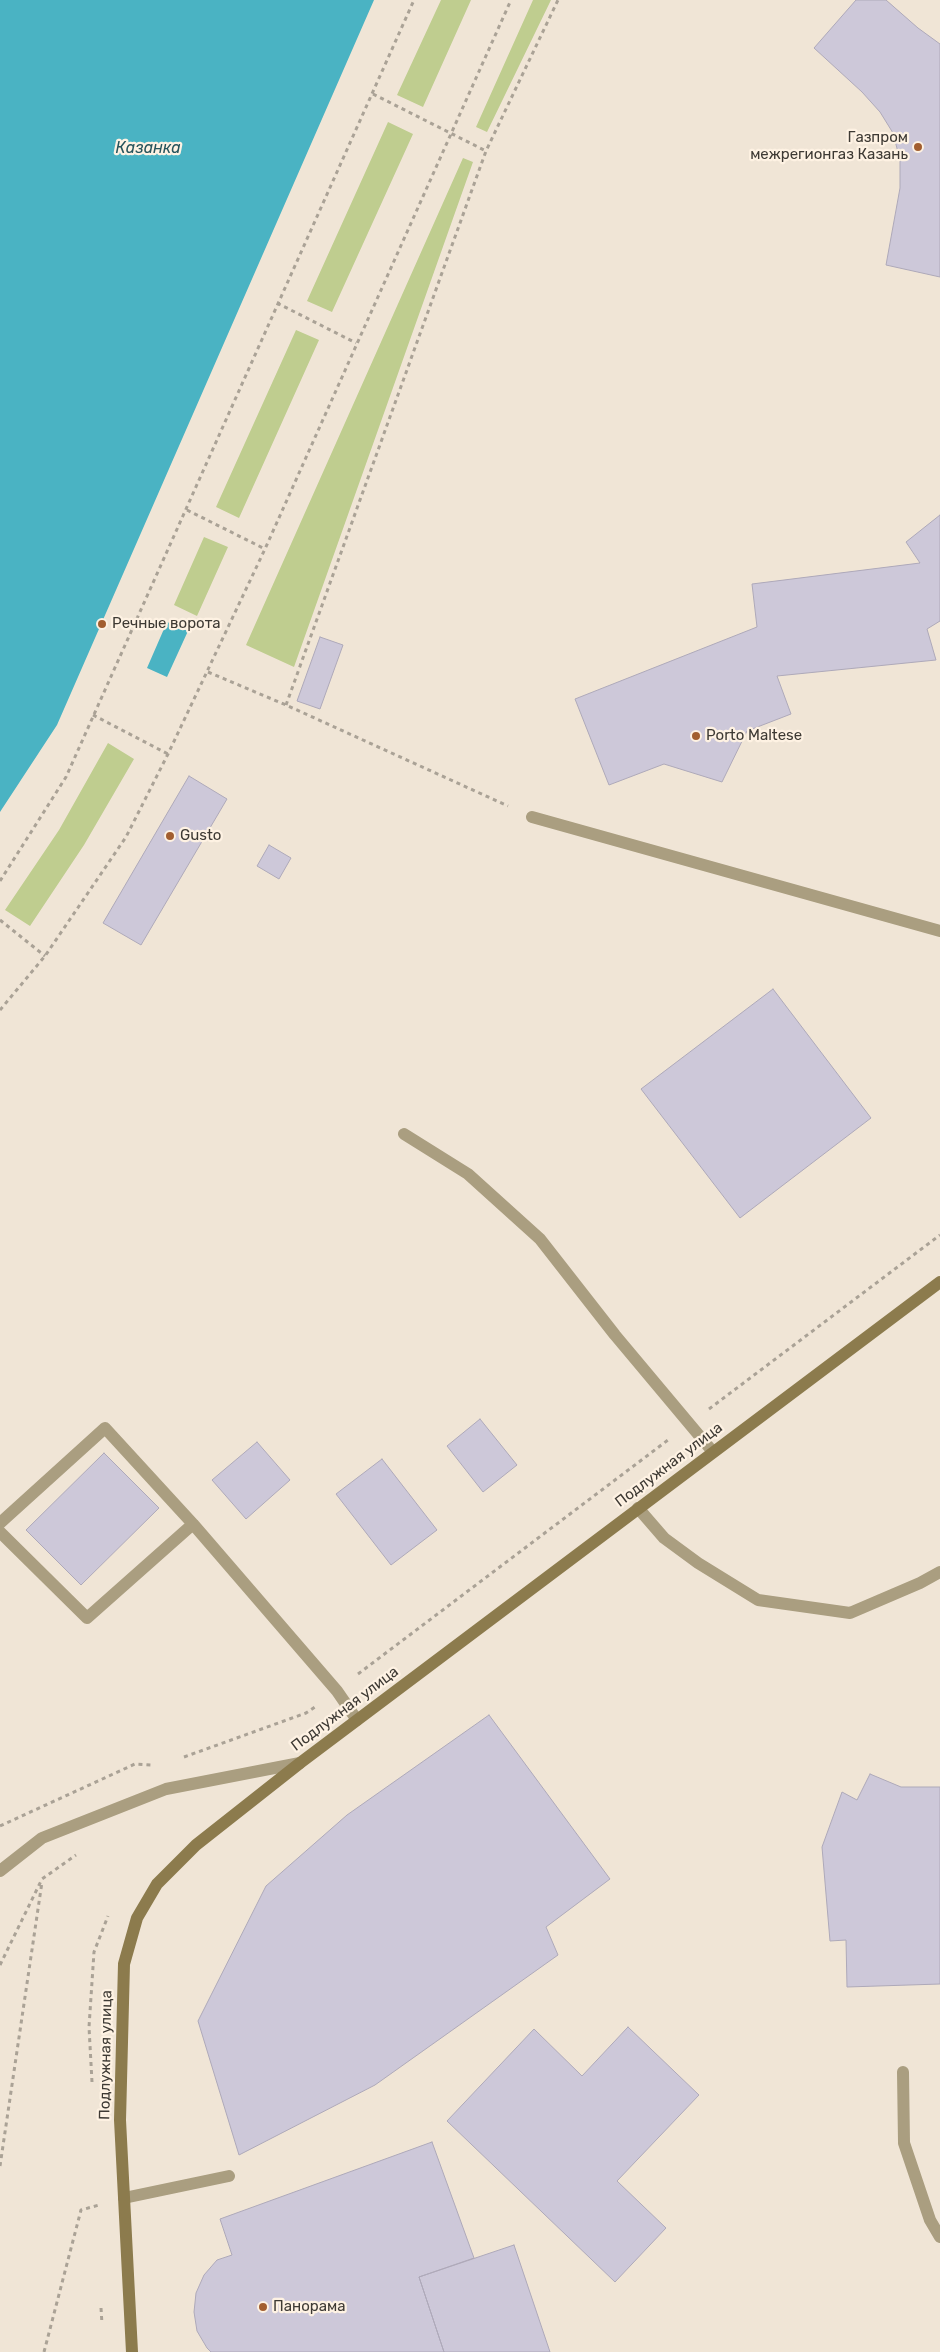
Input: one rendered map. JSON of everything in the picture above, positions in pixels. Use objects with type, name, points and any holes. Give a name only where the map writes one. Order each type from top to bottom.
[{"type":"street","name":"Подлужная улица","points":[[132,2352],[120,2120],[124,1964],[137,1918],[157,1884],[196,1845],[300,1763],[940,1282]]},
{"type":"lane","points":[[532,817],[940,931]]},
{"type":"lane","points":[[404,1134],[468,1174],[540,1239],[615,1335],[713,1452]]},
{"type":"lane","points":[[0,1523],[105,1428],[193,1524],[336,1690],[357,1720]]},
{"type":"lane","points":[[638,1508],[664,1538],[698,1563],[758,1600],[850,1613],[920,1584],[940,1572]]},
{"type":"lane","points":[[0,1532],[87,1618],[193,1524]]},
{"type":"lane","points":[[0,1871],[42,1838],[166,1789],[300,1763]]},
{"type":"lane","points":[[903,2072],[904,2143],[930,2220],[940,2237]]},
{"type":"lane","points":[[124,2198],[229,2176]]},
{"type":"path","points":[[0,881],[66,777],[414,0]]},
{"type":"path","points":[[0,1010],[45,956],[126,837],[208,672],[512,0]]},
{"type":"path","points":[[286,705],[486,151],[558,0]]},
{"type":"path","points":[[373,94],[486,151]]},
{"type":"path","points":[[278,303],[356,342]]},
{"type":"path","points":[[187,510],[264,549]]},
{"type":"path","points":[[208,672],[286,705],[532,817]]},
{"type":"path","points":[[93,715],[168,754]]},
{"type":"path","points":[[0,920],[45,956]]},
{"type":"path","points":[[177,1759],[306,1714],[940,1235]]},
{"type":"path","points":[[0,1826],[135,1764],[159,1766]]},
{"type":"path","points":[[0,2166],[42,1879]]},
{"type":"path","points":[[44,2352],[81,2210],[124,2198]]},
{"type":"green space","points":[[441,0],[471,0],[423,107],[397,95]]},
{"type":"green space","points":[[533,0],[551,0],[487,132],[476,127]]},
{"type":"green space","points":[[388,122],[413,134],[332,312],[307,301]]},
{"type":"green space","points":[[463,158],[473,162],[294,667],[246,645]]},
{"type":"green space","points":[[296,330],[319,340],[239,518],[216,507]]},
{"type":"green space","points":[[204,537],[228,547],[197,616],[174,605]]},
{"type":"green space","points":[[108,743],[134,759],[84,845],[30,926],[5,910],[59,830]]},
{"type":"water","name":"Казанка","points":[[0,0],[374,0],[57,725],[0,812]]},
{"type":"water","points":[[167,622],[188,631],[167,677],[147,668]]},
{"type":"building","name":"Газпром межрегионгаз Казань","points":[[856,0],[886,0],[940,44],[940,277],[886,265],[900,188],[900,160],[893,133],[880,112],[862,92],[814,48]]},
{"type":"building","points":[[940,515],[940,621],[927,629],[936,660],[777,676],[791,714],[747,731],[722,782],[664,764],[609,785],[575,699],[757,627],[752,584],[920,563],[906,542]]},
{"type":"building","points":[[320,637],[343,645],[320,709],[297,701]]},
{"type":"building","points":[[189,776],[227,799],[141,945],[103,923]]},
{"type":"building","points":[[269,845],[291,858],[279,879],[257,866]]},
{"type":"building","points":[[773,989],[871,1118],[740,1218],[641,1089]]},
{"type":"building","points":[[480,1419],[517,1465],[483,1492],[447,1446]]},
{"type":"building","points":[[257,1442],[290,1480],[246,1519],[212,1480]]},
{"type":"building","points":[[104,1453],[159,1508],[81,1585],[26,1530]]},
{"type":"building","points":[[382,1459],[437,1530],[391,1565],[336,1494]]},
{"type":"building","points":[[489,1715],[610,1879],[546,1927],[558,1955],[375,2085],[239,2155],[198,2021],[266,1886],[347,1815]]},
{"type":"building","points":[[870,1774],[901,1787],[940,1787],[940,1984],[847,1987],[846,1940],[830,1941],[822,1847],[842,1792],[857,1800]]},
{"type":"building","points":[[628,2027],[699,2095],[617,2181],[666,2228],[615,2282],[447,2121],[534,2029],[582,2076]]},
{"type":"building","points":[[432,2142],[474,2258],[419,2277],[444,2352],[211,2352],[207,2348],[197,2331],[194,2312],[196,2293],[204,2275],[217,2260],[232,2255],[220,2219]]},
{"type":"building","points":[[514,2245],[550,2352],[444,2352],[419,2277]]},
{"type":"place","name":"Газпром межрегионгаз Казань","points":[[918,147]]},
{"type":"place","name":"Речные ворота","points":[[102,624]]},
{"type":"place","name":"Porto Maltese","points":[[696,736]]},
{"type":"place","name":"Gusto","points":[[170,836]]},
{"type":"place","name":"Панорама","points":[[263,2307]]}]
